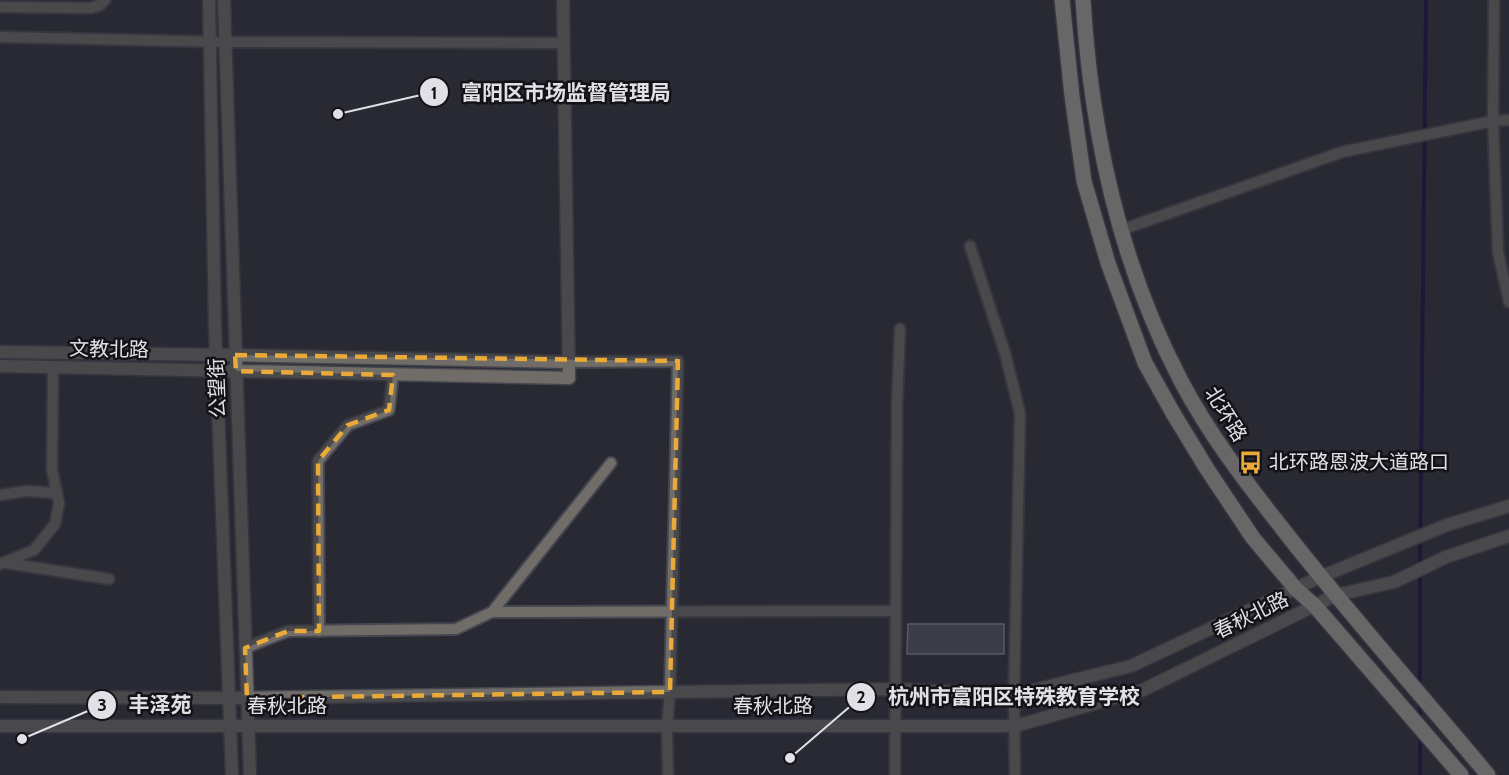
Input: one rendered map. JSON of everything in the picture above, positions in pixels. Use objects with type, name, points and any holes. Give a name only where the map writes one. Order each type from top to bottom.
[{"type":"main road","points":[[1062,0],[1071,96],[1084,181],[1108,263],[1145,363],[1207,469],[1253,538],[1461,775]]},
{"type":"main road","name":"北环路","points":[[1083,0],[1085,40],[1104,168],[1139,286],[1185,389],[1242,477],[1320,577],[1488,775]]},
{"type":"street","points":[[0,7],[91,8],[100,5],[105,0]]},
{"type":"street","name":"公望街","points":[[209,0],[216,371],[232,775]]},
{"type":"street","name":"公望街","points":[[224,0],[249,775]]},
{"type":"street","points":[[563,0],[569,362],[678,361],[670,692],[667,726],[668,775]]},
{"type":"street","points":[[1494,0],[1493,121],[1498,252],[1509,302]]},
{"type":"street","points":[[0,37],[225,42],[564,43]]},
{"type":"street","points":[[1121,230],[1342,152],[1493,121],[1509,120]]},
{"type":"street","points":[[970,246],[1005,353],[1020,414],[1014,694],[1015,775]]},
{"type":"street","points":[[895,775],[897,404],[900,329]]},
{"type":"street","name":"文教北路","points":[[0,352],[569,362],[569,378],[0,366]]},
{"type":"street","points":[[3,564],[34,550],[55,524],[59,503],[52,470],[53,368]]},
{"type":"street","points":[[319,631],[318,461],[348,425],[389,410],[393,375]]},
{"type":"street","points":[[492,612],[611,463]]},
{"type":"street","points":[[0,495],[27,491],[57,493]]},
{"type":"street","name":"春秋北路","points":[[0,697],[247,698],[895,690],[1014,694],[1131,666],[1320,577],[1447,525],[1509,506]]},
{"type":"street","name":"春秋北路","points":[[0,726],[1014,726],[1143,690],[1336,595],[1394,582],[1446,557],[1509,536]]},
{"type":"street","points":[[3,564],[108,579]]},
{"type":"street","points":[[245,648],[288,631],[456,629],[492,612],[895,611]]},
{"type":"highlighted area","points":[[235,355],[678,361],[670,692],[247,698],[245,648],[288,631],[319,631],[318,461],[348,425],[389,410],[393,375],[236,371]]},
{"type":"building","points":[[908,624],[1004,624],[1004,654],[907,654]]},
{"type":"waterway","points":[[1420,566],[1426,0]]},
{"type":"waterway","points":[[1420,574],[1420,686]]},
{"type":"waterway","points":[[1420,703],[1420,719]]},
{"type":"waterway","points":[[1420,736],[1420,775]]},
{"type":"place","name":"富阳区市场监督管理局","points":[[338,114]]},
{"type":"place","name":"北环路恩波大道路口","points":[[1251,462]]},
{"type":"place","name":"丰泽苑","points":[[22,739]]},
{"type":"place","name":"杭州市富阳区特殊教育学校","points":[[790,758]]}]
